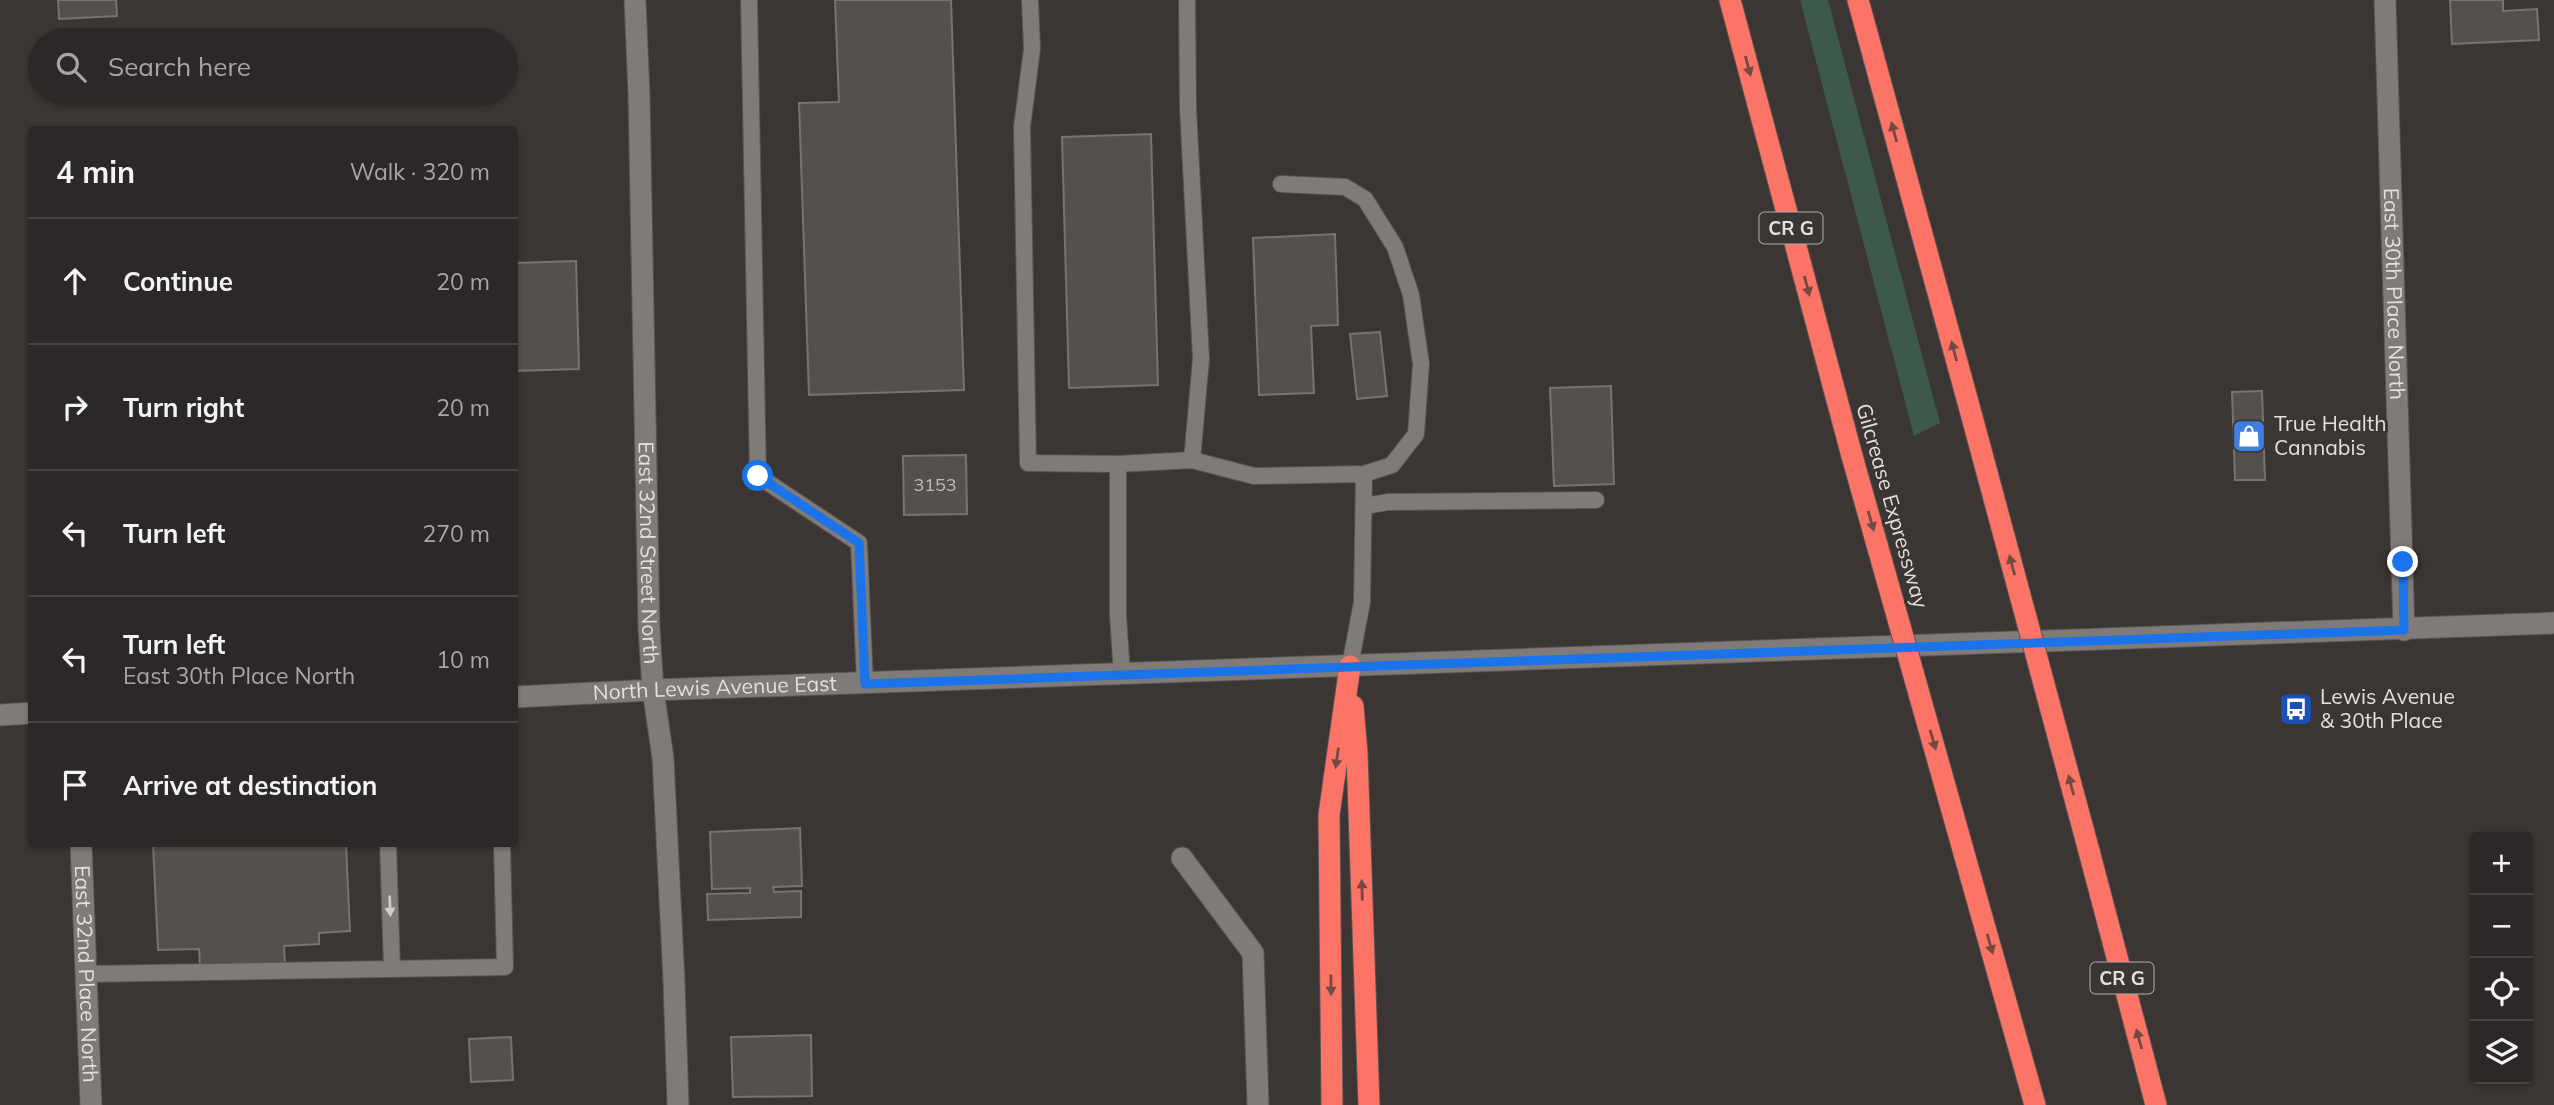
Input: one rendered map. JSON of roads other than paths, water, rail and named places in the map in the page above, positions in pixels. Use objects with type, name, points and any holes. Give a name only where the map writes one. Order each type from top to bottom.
[{"type":"highway","name":"Gilcrease Expressway","points":[[1730,0],[1852,456],[2035,1105]]},
{"type":"highway","name":"CR G","points":[[1858,0],[2156,1105]]},
{"type":"highway","points":[[1332,1105],[1329,815],[1350,666]]},
{"type":"highway","points":[[1350,666],[1357,753],[1369,1105]]},
{"type":"street","name":"East 32nd Street North","points":[[635,0],[640,123],[649,628],[653,690],[663,758],[678,1105]]},
{"type":"street","name":"East 30th Place North","points":[[2385,0],[2404,630]]},
{"type":"street","name":"North Lewis Avenue East","points":[[518,697],[2554,623]]},
{"type":"street","points":[[0,715],[28,713]]},
{"type":"street","name":"East 32nd Place North","points":[[81,847],[91,1105]]},
{"type":"street","points":[[1182,858],[1253,953],[1258,1105]]},
{"type":"lane","points":[[749,0],[758,476],[859,543],[865,684]]},
{"type":"lane","points":[[1030,0],[1032,50],[1021,128],[1028,463],[1118,464],[1192,460],[1254,476],[1364,474],[1392,465],[1416,434],[1422,364],[1411,295],[1395,247],[1365,199],[1345,187],[1281,184]]},
{"type":"lane","points":[[1187,0],[1188,108],[1201,359],[1192,460]]},
{"type":"lane","points":[[1118,464],[1118,615],[1122,674]]},
{"type":"lane","points":[[1350,666],[1362,603],[1364,474]]},
{"type":"lane","points":[[1365,506],[1388,502],[1596,500]]},
{"type":"lane","points":[[388,847],[392,968]]},
{"type":"lane","points":[[86,974],[505,967],[502,847]]},
{"type":"place","name":"True Health Cannabis","points":[[2249,436]]},
{"type":"place","name":"Lewis Avenue & 30th Place","points":[[2296,709]]}]
